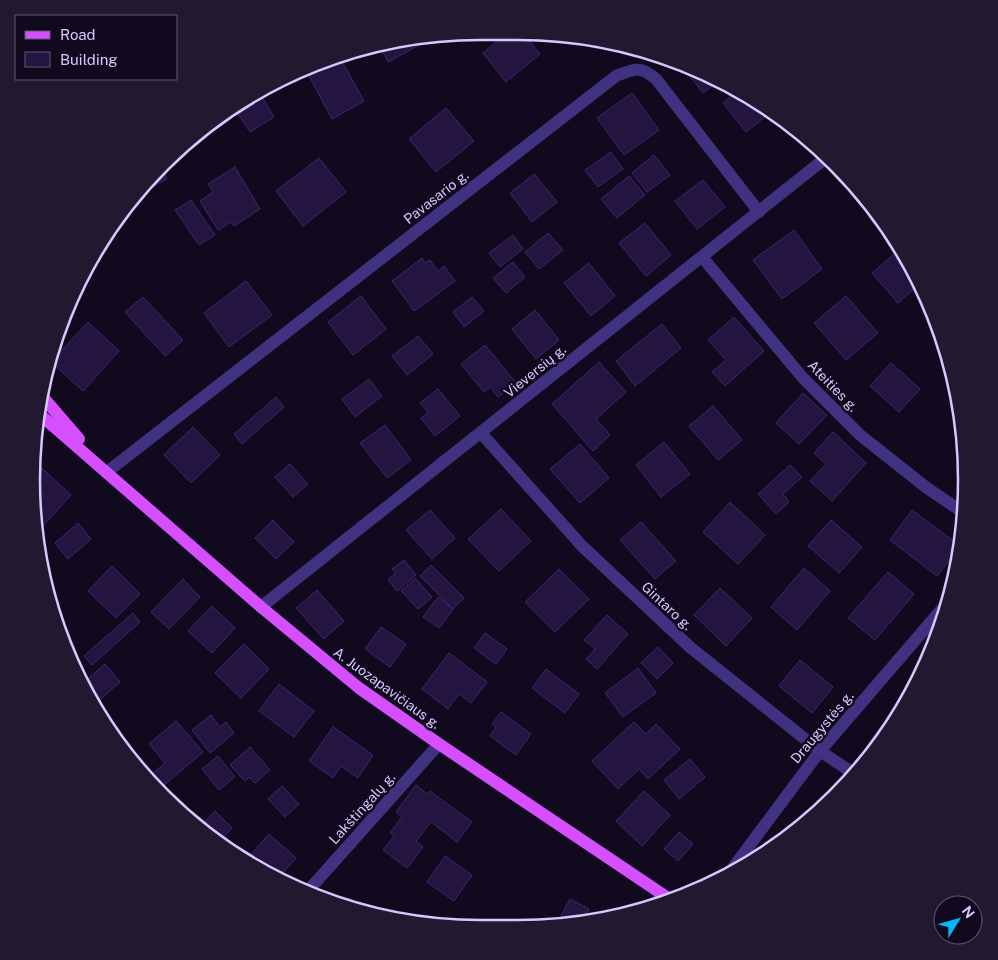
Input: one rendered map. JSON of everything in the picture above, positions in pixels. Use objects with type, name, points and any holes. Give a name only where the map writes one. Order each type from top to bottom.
[{"type":"main road","name":"A. Juozapavičiaus g.","points":[[47,402],[107,472]]},
{"type":"main road","name":"A. Juozapavičiaus g.","points":[[45,419],[260,607],[359,688],[664,895]]},
{"type":"street","name":"Pavasario g.","points":[[107,472],[616,76],[634,68],[647,72],[656,79],[759,212]]},
{"type":"street","name":"Vieversių g.","points":[[260,607],[821,162]]},
{"type":"street","name":"Ateities g.","points":[[702,257],[804,378],[860,434],[927,488],[957,509]]},
{"type":"street","name":"Gintaro g.","points":[[481,433],[582,546],[691,648],[820,751],[849,770]]},
{"type":"street","name":"Draugystės g.","points":[[738,861],[820,751],[937,615]]},
{"type":"street","name":"Lakštingalų g.","points":[[312,887],[439,744]]},
{"type":"building","points":[[498,40],[518,40],[529,40],[540,54],[506,82],[483,53]]},
{"type":"building","points":[[421,44],[388,62],[382,51]]},
{"type":"building","points":[[342,62],[364,101],[332,119],[308,75]]},
{"type":"building","points":[[688,74],[713,85],[703,93]]},
{"type":"building","points":[[632,93],[659,130],[624,155],[597,118]]},
{"type":"building","points":[[732,96],[765,116],[746,132],[723,103]]},
{"type":"building","points":[[262,98],[274,117],[250,132],[238,113]]},
{"type":"building","points":[[446,108],[474,141],[436,172],[409,139]]},
{"type":"building","points":[[611,152],[623,169],[598,187],[585,170]]},
{"type":"building","points":[[654,155],[670,175],[647,192],[632,173]]},
{"type":"building","points":[[319,158],[346,192],[303,226],[276,191]]},
{"type":"building","points":[[235,167],[260,209],[234,226],[231,222],[218,230],[200,201],[213,192],[208,184]]},
{"type":"building","points":[[165,174],[167,179],[152,187]]},
{"type":"building","points":[[534,174],[557,202],[532,222],[510,193]]},
{"type":"building","points":[[629,176],[645,195],[617,218],[601,199]]},
{"type":"building","points":[[703,180],[725,207],[697,229],[675,201]]},
{"type":"building","points":[[191,200],[215,235],[199,245],[175,210]]},
{"type":"building","points":[[645,223],[671,255],[646,276],[619,243]]},
{"type":"building","points":[[794,230],[822,269],[782,299],[753,260]]},
{"type":"building","points":[[548,233],[563,250],[539,269],[525,252]]},
{"type":"building","points":[[513,235],[523,249],[500,267],[489,253]]},
{"type":"building","points":[[895,253],[915,289],[898,303],[872,273]]},
{"type":"building","points":[[422,258],[425,263],[430,260],[438,271],[444,266],[455,281],[414,311],[392,281]]},
{"type":"building","points":[[513,262],[525,277],[506,293],[493,278]]},
{"type":"building","points":[[589,263],[615,296],[591,316],[564,283]]},
{"type":"building","points":[[246,281],[272,315],[229,347],[204,313]]},
{"type":"building","points":[[361,296],[386,329],[353,355],[328,322]]},
{"type":"building","points":[[846,296],[878,333],[846,360],[814,323]]},
{"type":"building","points":[[143,297],[183,340],[165,356],[125,312]]},
{"type":"building","points":[[472,297],[484,311],[464,327],[453,312]]},
{"type":"building","points":[[535,310],[559,340],[536,359],[512,329]]},
{"type":"building","points":[[734,317],[764,351],[725,386],[712,372],[726,360],[708,340]]},
{"type":"building","points":[[88,322],[119,351],[83,391],[55,366],[59,354]]},
{"type":"building","points":[[662,324],[681,348],[635,386],[616,361]]},
{"type":"building","points":[[418,336],[433,354],[407,375],[392,356]]},
{"type":"building","points":[[485,345],[516,383],[498,397],[490,387],[484,392],[461,364]]},
{"type":"building","points":[[599,362],[626,392],[596,419],[610,435],[593,451],[552,404]]},
{"type":"building","points":[[891,363],[920,389],[899,412],[870,386]]},
{"type":"building","points":[[369,379],[382,396],[355,417],[342,399]]},
{"type":"building","points":[[438,389],[460,416],[435,436],[421,418],[428,412],[420,403]]},
{"type":"building","points":[[803,393],[827,415],[799,444],[776,423]]},
{"type":"building","points":[[276,397],[284,407],[242,444],[234,434]]},
{"type":"building","points":[[713,406],[742,440],[718,460],[689,426]]},
{"type":"building","points":[[385,425],[411,460],[387,478],[360,443]]},
{"type":"building","points":[[193,427],[220,455],[191,483],[164,455]]},
{"type":"building","points":[[833,432],[866,463],[832,501],[810,481],[826,464],[814,453]]},
{"type":"building","points":[[664,442],[690,474],[661,497],[636,465]]},
{"type":"building","points":[[580,444],[609,478],[580,503],[550,469]]},
{"type":"building","points":[[290,464],[308,484],[293,497],[275,477]]},
{"type":"building","points":[[790,465],[802,477],[783,494],[789,502],[776,514],[758,494]]},
{"type":"building","points":[[40,467],[71,495],[43,526],[41,509]]},
{"type":"building","points":[[730,502],[765,535],[738,564],[703,532]]},
{"type":"building","points":[[501,509],[531,541],[499,571],[468,539]]},
{"type":"building","points":[[430,510],[455,538],[432,559],[406,530]]},
{"type":"building","points":[[912,510],[953,541],[951,558],[937,576],[890,540]]},
{"type":"building","points":[[273,520],[294,542],[276,559],[255,538]]},
{"type":"building","points":[[831,520],[862,547],[839,573],[808,546]]},
{"type":"building","points":[[641,522],[676,561],[655,579],[620,540]]},
{"type":"building","points":[[78,523],[91,539],[68,559],[55,543]]},
{"type":"building","points":[[404,560],[416,575],[397,591],[388,580],[396,573],[392,569]]},
{"type":"building","points":[[431,565],[464,598],[453,609],[420,576]]},
{"type":"building","points":[[112,566],[140,594],[116,618],[88,591]]},
{"type":"building","points":[[804,568],[830,591],[797,630],[771,607]]},
{"type":"building","points":[[559,569],[589,599],[555,632],[525,602]]},
{"type":"building","points":[[888,572],[914,594],[875,640],[848,618]]},
{"type":"building","points":[[415,578],[432,597],[418,609],[401,591]]},
{"type":"building","points":[[183,579],[200,597],[169,629],[151,612]]},
{"type":"building","points":[[720,588],[752,618],[726,646],[694,615]]},
{"type":"building","points":[[317,590],[344,621],[324,639],[296,608]]},
{"type":"building","points":[[438,597],[453,609],[439,628],[423,617]]},
{"type":"building","points":[[212,606],[235,628],[212,653],[188,631]]},
{"type":"building","points":[[133,613],[140,622],[92,665],[84,656]]},
{"type":"building","points":[[607,615],[628,634],[597,669],[586,659],[595,649],[584,640]]},
{"type":"building","points":[[381,627],[406,644],[390,667],[365,649]]},
{"type":"building","points":[[485,633],[507,649],[496,664],[474,648]]},
{"type":"building","points":[[244,644],[269,669],[241,698],[215,673]]},
{"type":"building","points":[[658,647],[673,663],[657,679],[641,663]]},
{"type":"building","points":[[449,653],[487,682],[471,703],[459,694],[448,709],[422,689]]},
{"type":"building","points":[[800,660],[833,687],[812,713],[779,686]]},
{"type":"building","points":[[105,664],[120,682],[99,700],[87,679]]},
{"type":"building","points":[[638,668],[656,693],[623,717],[605,693]]},
{"type":"building","points":[[546,669],[579,694],[565,713],[532,688]]},
{"type":"building","points":[[279,684],[314,711],[294,737],[259,711]]},
{"type":"building","points":[[501,712],[531,734],[516,755],[490,736],[496,727],[492,724]]},
{"type":"building","points":[[211,715],[220,727],[226,722],[234,733],[210,753],[192,730]]},
{"type":"building","points":[[176,721],[203,752],[164,785],[153,774],[165,763],[149,744]]},
{"type":"building","points":[[634,722],[646,734],[656,724],[680,749],[648,779],[639,769],[618,789],[592,761]]},
{"type":"building","points":[[333,727],[373,755],[358,778],[341,766],[333,778],[309,761]]},
{"type":"building","points":[[881,727],[882,727],[867,748],[865,749]]},
{"type":"building","points":[[250,747],[270,770],[255,783],[249,777],[245,781],[230,765]]},
{"type":"building","points":[[218,756],[235,777],[219,790],[202,769]]},
{"type":"building","points":[[690,759],[705,777],[679,799],[664,780]]},
{"type":"building","points":[[416,785],[427,794],[430,791],[472,822],[457,842],[431,822],[416,841],[423,847],[407,868],[383,850],[394,836],[390,833],[402,817],[396,812]]},
{"type":"building","points":[[282,786],[299,804],[285,817],[268,799]]},
{"type":"building","points":[[644,791],[670,815],[642,846],[616,821]]},
{"type":"building","points":[[215,811],[232,828],[223,837],[204,823]]},
{"type":"building","points":[[679,832],[693,844],[678,861],[664,849]]},
{"type":"building","points":[[269,834],[296,858],[282,873],[251,855]]},
{"type":"building","points":[[445,856],[472,875],[454,901],[427,882]]},
{"type":"building","points":[[570,899],[589,909],[586,914],[561,916]]}]
